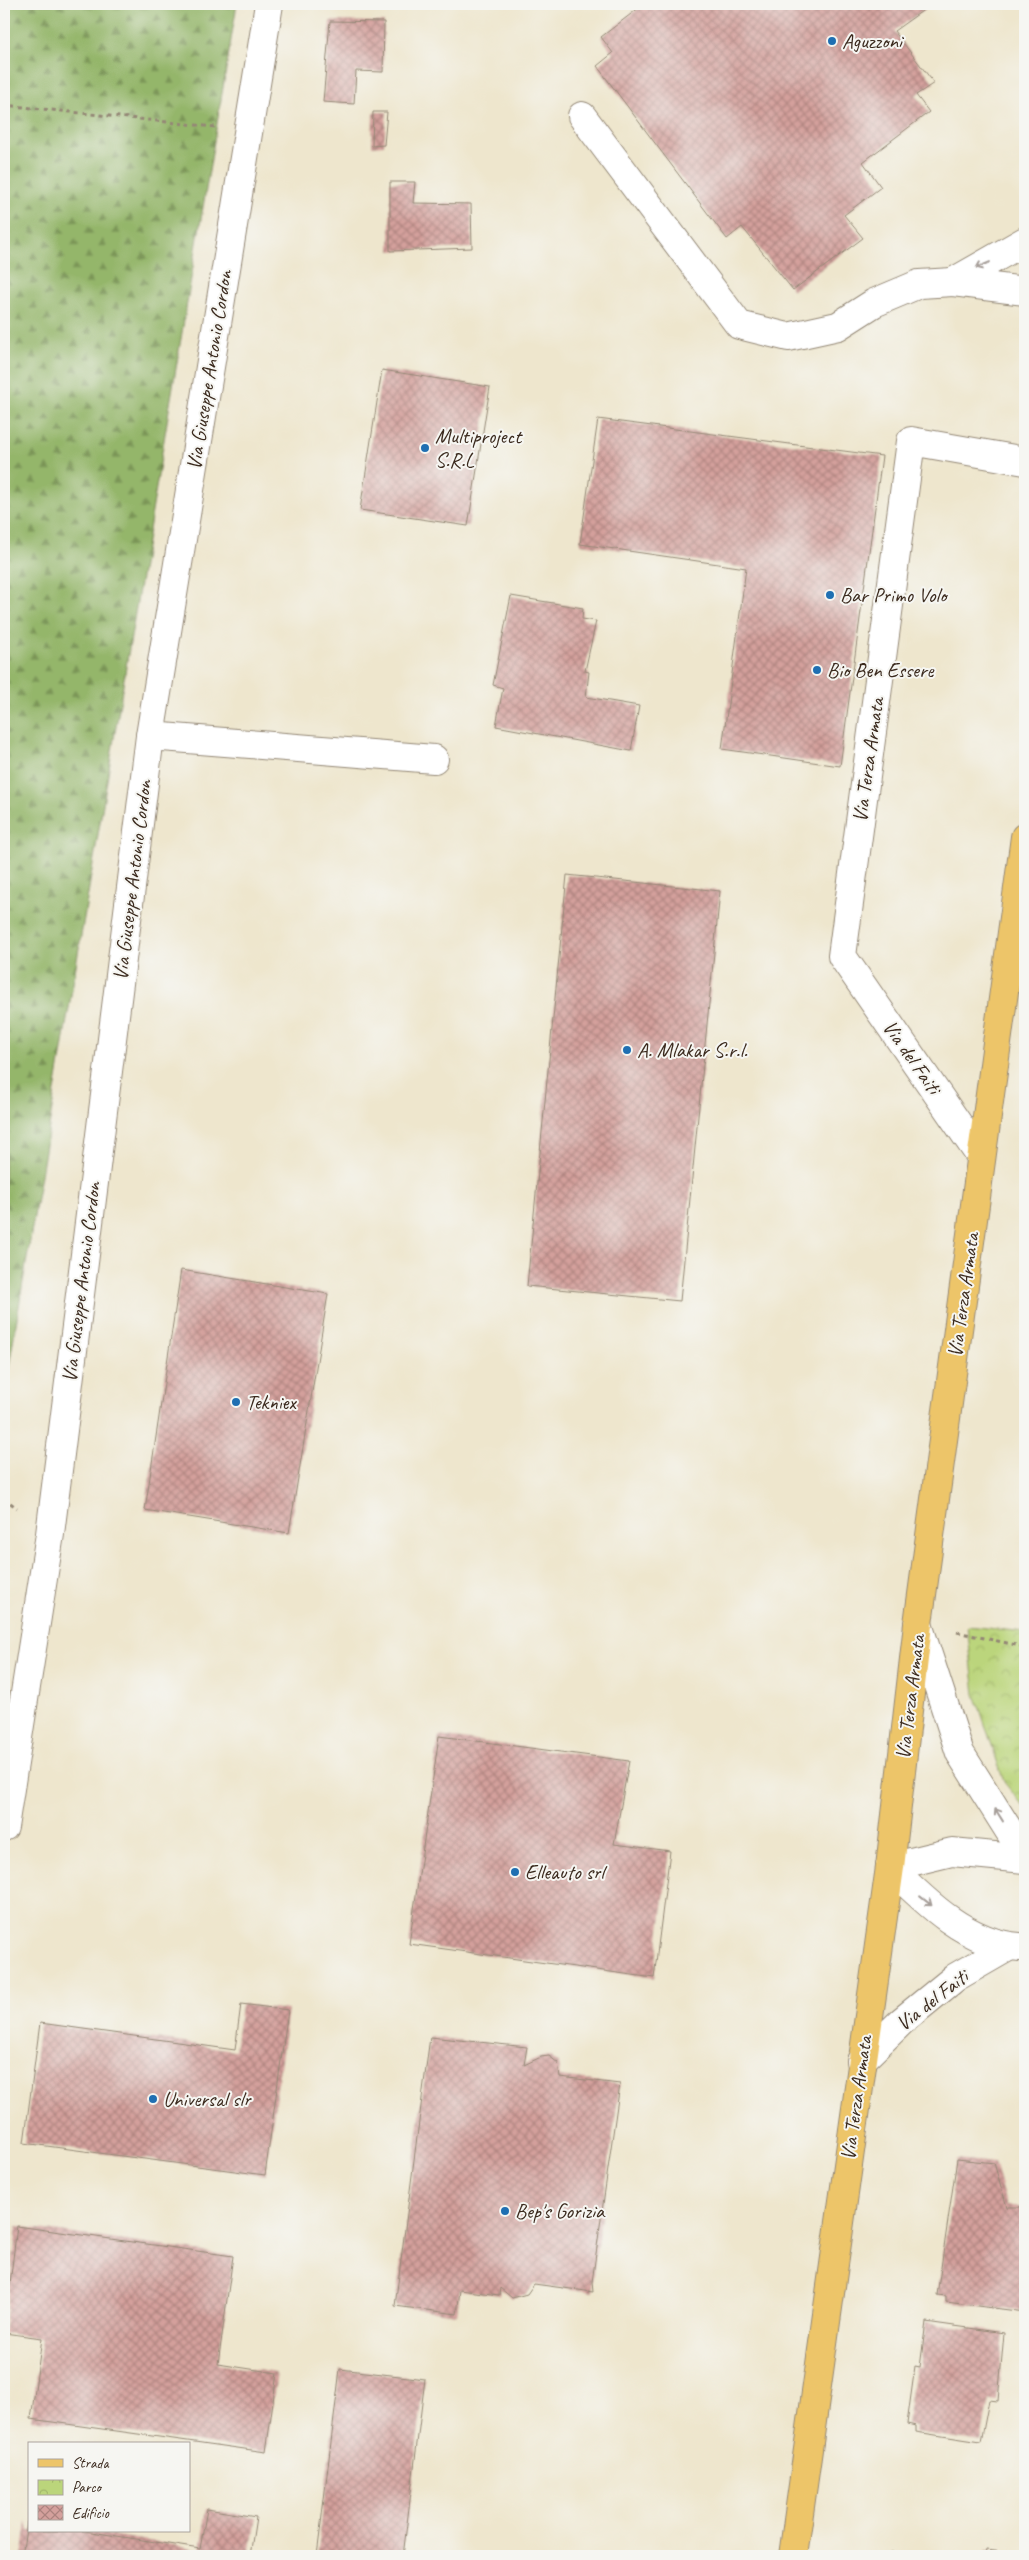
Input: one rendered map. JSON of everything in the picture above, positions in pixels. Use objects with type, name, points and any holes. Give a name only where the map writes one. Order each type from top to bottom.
[{"type":"main road","name":"Via Terza Armata","points":[[793,2556],[861,2061],[890,1868],[918,1624],[1025,837]]},
{"type":"street","name":"Via Giuseppe Antonio Cordon","points":[[4,1827],[50,1534],[150,736],[269,4]]},
{"type":"street","points":[[582,116],[739,325],[788,337],[838,326],[874,303],[919,284],[953,282],[1025,290]]},
{"type":"street","points":[[953,282],[1025,241]]},
{"type":"street","name":"Via Terza Armata","points":[[842,956],[911,441],[1025,461]]},
{"type":"street","points":[[150,736],[434,759]]},
{"type":"street","name":"Via del Faiti","points":[[842,956],[981,1157]]},
{"type":"street","points":[[918,1624],[960,1753],[1025,1858]]},
{"type":"street","points":[[890,1868],[952,1852],[1025,1858]]},
{"type":"street","name":"Via del Faiti","points":[[890,1868],[922,1899],[968,1931],[1017,1947]]},
{"type":"street","name":"Via del Faiti","points":[[861,2061],[902,2021],[956,1977],[1017,1947]]},
{"type":"path","points":[[4,105],[248,131]]},
{"type":"path","points":[[918,1624],[1025,1647]]},
{"type":"green space","points":[[4,4],[237,4],[4,1396]]},
{"type":"green space","points":[[967,1626],[1025,1632],[1025,1808],[1004,1782],[975,1694]]},
{"type":"building","points":[[644,4],[932,4],[894,31],[934,83],[916,95],[929,112],[863,162],[881,187],[844,215],[863,238],[793,290],[742,227],[727,239],[597,66],[613,53],[601,37]]},
{"type":"building","points":[[330,21],[384,22],[383,72],[356,71],[354,104],[323,102]]},
{"type":"building","points":[[373,112],[387,112],[384,145],[372,146]]},
{"type":"building","points":[[390,182],[415,182],[413,203],[471,204],[472,248],[390,251]]},
{"type":"building","name":"Multiproject S.R.L","points":[[382,370],[490,387],[468,526],[360,510]]},
{"type":"building","points":[[598,419],[882,456],[840,766],[722,749],[746,568],[580,544]]},
{"type":"building","points":[[511,596],[583,608],[582,619],[596,621],[585,671],[589,672],[586,697],[639,706],[631,751],[496,726],[503,688],[493,685]]},
{"type":"building","name":"A. Mlakar S.r.l.","points":[[567,875],[720,891],[680,1301],[527,1286]]},
{"type":"building","name":"Tekniex","points":[[181,1270],[328,1294],[289,1533],[145,1510]]},
{"type":"building","name":"Elleauto srl","points":[[439,1736],[629,1761],[614,1844],[670,1851],[654,1978],[409,1944]]},
{"type":"building","name":"Universal slr","points":[[241,2004],[288,2010],[265,2175],[24,2143],[40,2023],[235,2050]]},
{"type":"building","name":"Bep's Gorizia","points":[[430,2037],[527,2047],[524,2065],[541,2057],[549,2056],[558,2063],[560,2077],[620,2084],[592,2282],[593,2292],[534,2284],[527,2294],[512,2298],[500,2288],[499,2295],[460,2290],[457,2314],[395,2306]]},
{"type":"building","points":[[957,2159],[994,2163],[1007,2207],[1025,2207],[1025,2312],[946,2302],[946,2296],[937,2295]]},
{"type":"building","points":[[17,2226],[233,2256],[218,2364],[277,2373],[266,2452],[31,2419],[42,2338],[4,2333]]},
{"type":"building","points":[[926,2322],[1004,2333],[998,2401],[989,2400],[981,2442],[916,2432],[916,2426],[907,2424],[915,2366],[920,2367]]},
{"type":"building","points":[[340,2369],[425,2379],[403,2556],[317,2556]]},
{"type":"building","points":[[207,2509],[256,2517],[250,2556],[22,2556],[27,2522],[28,2532],[91,2532],[200,2549]]},
{"type":"building","points":[[987,2550],[1024,2555],[1024,2556],[986,2556]]},
{"type":"building","points":[[891,2552],[912,2555],[912,2556],[891,2556]]},
{"type":"place","name":"Aguzzoni","points":[[832,41]]},
{"type":"place","name":"Multiproject S.R.L","points":[[425,448]]},
{"type":"place","name":"Bar Primo Volo","points":[[830,595]]},
{"type":"place","name":"Bio Ben Essere","points":[[817,670]]},
{"type":"place","name":"A. Mlakar S.r.l.","points":[[627,1050]]},
{"type":"place","name":"Tekniex","points":[[236,1402]]},
{"type":"place","name":"Elleauto srl","points":[[515,1872]]},
{"type":"place","name":"Universal slr","points":[[153,2099]]},
{"type":"place","name":"Bep's Gorizia","points":[[505,2211]]}]
